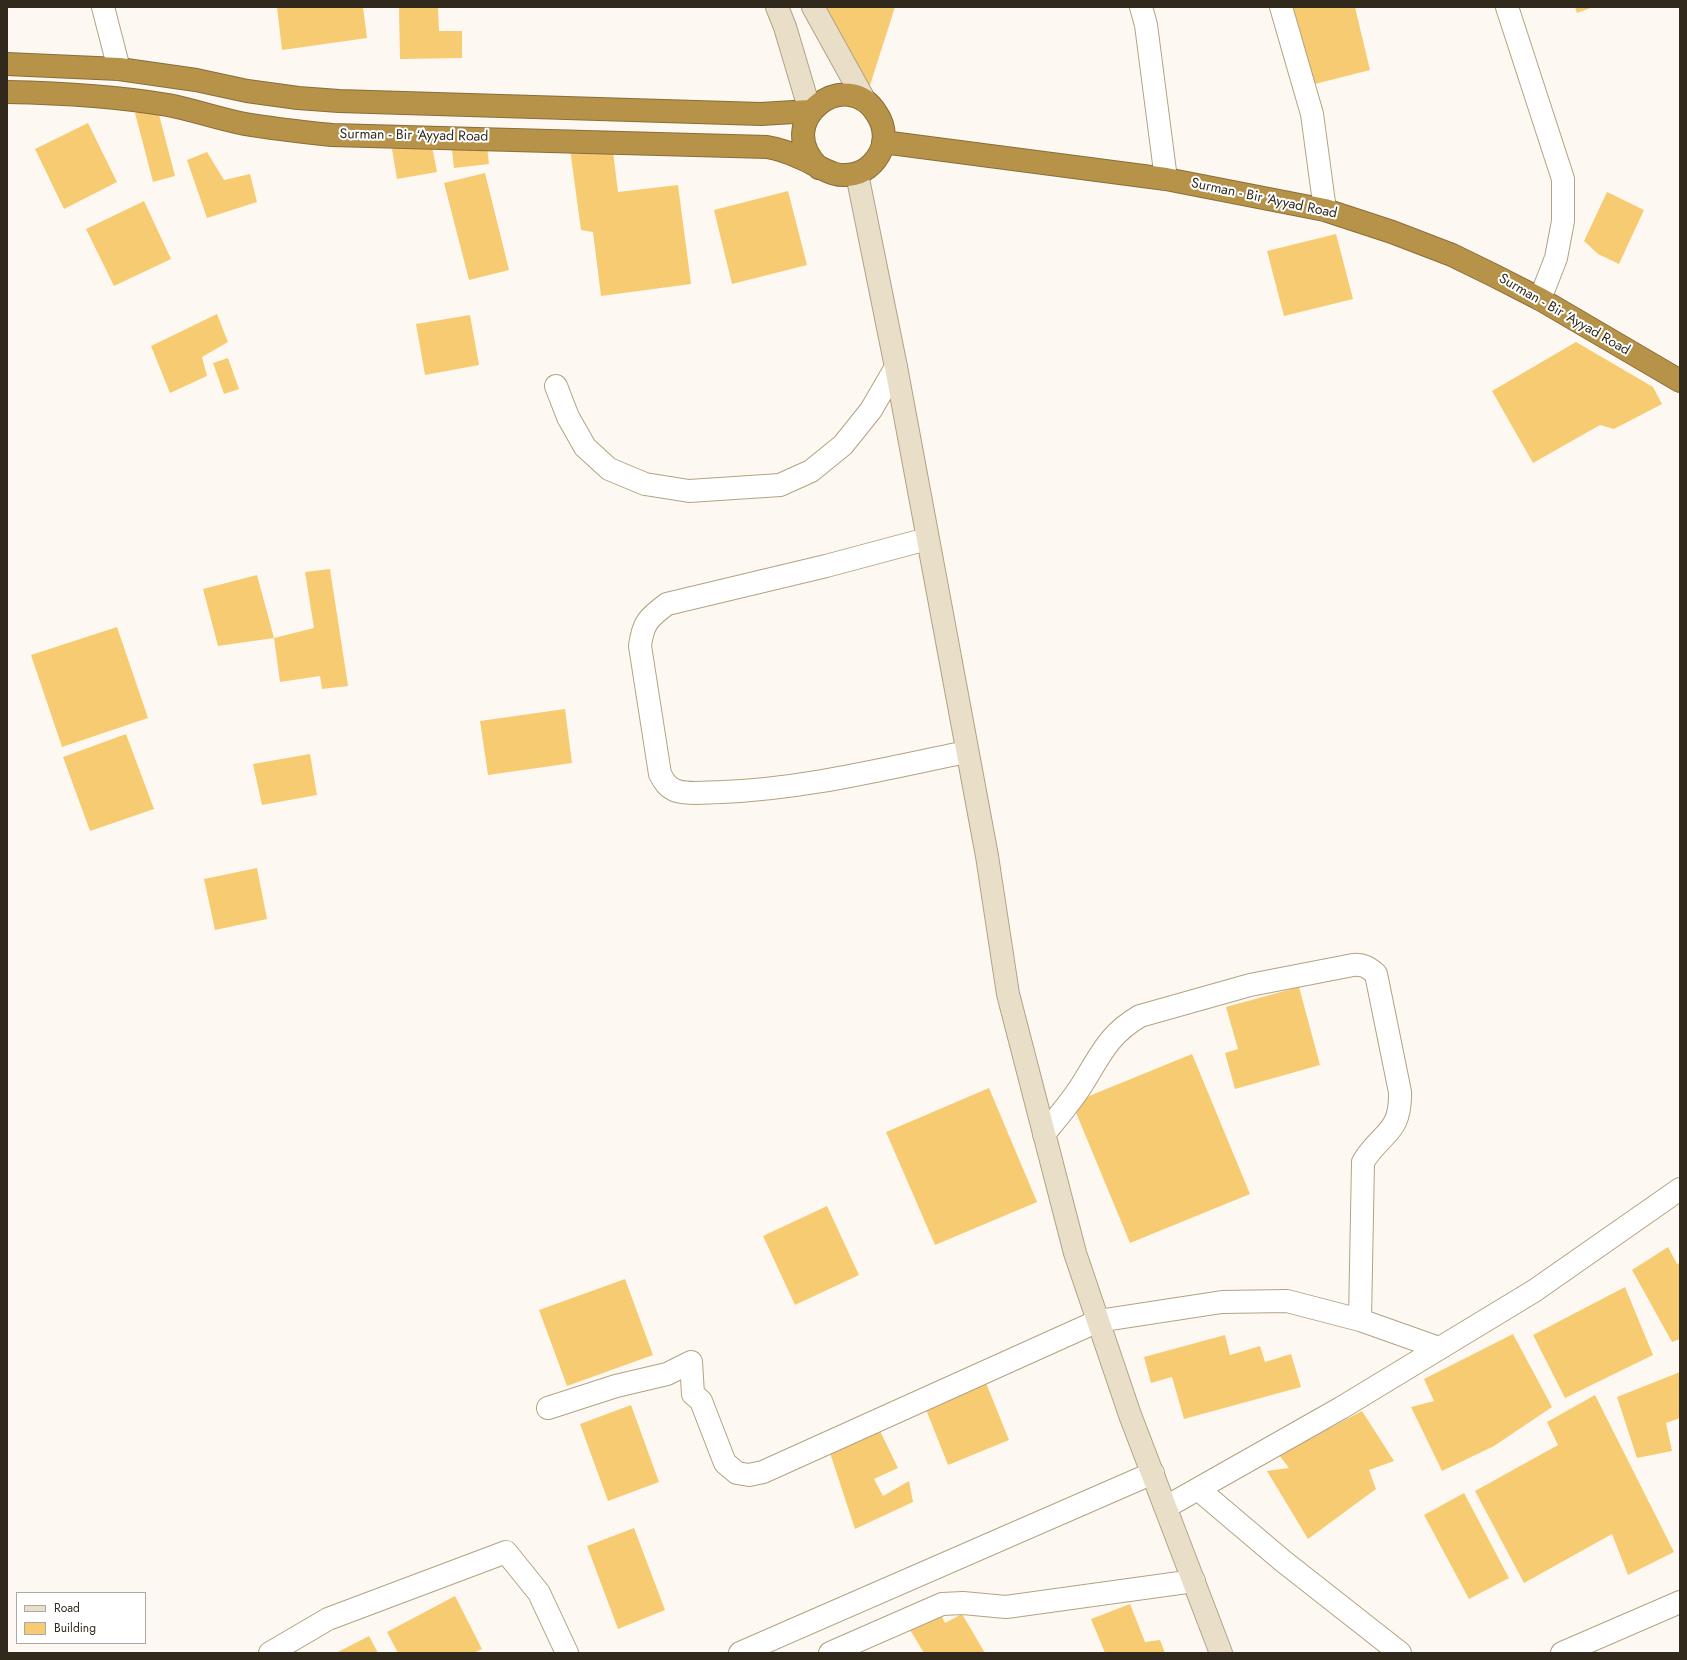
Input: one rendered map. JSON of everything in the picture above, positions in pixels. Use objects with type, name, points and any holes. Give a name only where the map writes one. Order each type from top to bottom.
[{"type":"highway","points":[[7,64],[119,69],[196,80],[247,91],[298,98],[339,101],[761,114],[810,111]]},
{"type":"highway","name":"Surman - Bir ‘Ayyad Road","points":[[7,92],[77,94],[123,98],[197,111],[244,123],[291,131],[332,134],[767,146],[785,151],[819,168]]},
{"type":"highway","points":[[835,95],[854,96],[865,101],[874,108],[884,130],[884,142],[877,158],[865,170],[857,174],[837,175],[828,173],[819,168],[806,152],[803,141],[803,130],[810,111],[822,101],[835,95]]},
{"type":"highway","name":"Surman - Bir ‘Ayyad Road","points":[[884,142],[1166,180],[1325,210],[1392,232],[1452,255],[1540,299],[1680,381]]},
{"type":"street","points":[[103,7],[119,69]]},
{"type":"street","points":[[777,7],[785,27],[810,111]]},
{"type":"street","points":[[813,7],[865,101]]},
{"type":"street","points":[[1141,7],[1146,25],[1166,180]]},
{"type":"street","points":[[1281,7],[1312,114],[1325,210]]},
{"type":"street","points":[[1507,7],[1562,179],[1563,222],[1556,258],[1540,299]]},
{"type":"street","points":[[857,174],[896,367],[987,856],[1008,994],[1075,1253],[1130,1415],[1221,1653]]},
{"type":"street","points":[[556,386],[568,417],[585,447],[609,469],[645,484],[697,490],[780,485],[811,471],[843,445],[871,410],[896,367]]},
{"type":"street","points":[[927,539],[826,566],[667,604],[650,616],[642,632],[640,646],[660,774],[666,785],[676,791],[692,793],[781,788],[967,752]]},
{"type":"street","points":[[1044,1134],[1083,1084],[1096,1060],[1113,1038],[1124,1026],[1140,1016],[1250,985],[1353,965],[1360,964],[1368,967],[1376,974],[1400,1092],[1401,1110],[1395,1125],[1372,1148],[1363,1162],[1360,1320]]},
{"type":"street","points":[[1166,1507],[1341,1408],[1534,1291],[1680,1188]]},
{"type":"street","points":[[548,1408],[616,1386],[667,1374],[691,1362],[693,1394],[701,1401],[725,1463],[737,1473],[749,1475],[763,1472],[1098,1320],[1222,1302],[1287,1301],[1360,1320],[1439,1348]]},
{"type":"street","points":[[740,1653],[1153,1473]]},
{"type":"street","points":[[1198,1489],[1283,1561],[1400,1653]]},
{"type":"street","points":[[270,1653],[328,1619],[506,1552],[539,1593],[568,1653]]},
{"type":"street","points":[[830,1653],[942,1604],[963,1603],[1006,1607],[1194,1581]]},
{"type":"street","points":[[1562,1653],[1680,1602]]},
{"type":"building","points":[[277,7],[363,7],[367,38],[282,50]]},
{"type":"building","points":[[399,7],[438,7],[439,31],[462,31],[462,58],[400,59]]},
{"type":"building","points":[[816,7],[895,7],[865,101]]},
{"type":"building","points":[[1290,7],[1355,7],[1370,70],[1311,85]]},
{"type":"building","points":[[1575,7],[1593,7],[1577,13]]},
{"type":"building","points":[[157,107],[175,176],[153,182],[135,113]]},
{"type":"building","points":[[88,123],[117,182],[64,209],[35,149]]},
{"type":"building","points":[[486,138],[489,164],[454,168],[451,142]]},
{"type":"building","points":[[431,141],[437,172],[397,179],[392,149]]},
{"type":"building","points":[[612,143],[618,192],[678,185],[691,284],[601,296],[593,232],[581,230],[570,149]]},
{"type":"building","points":[[207,152],[224,180],[250,174],[257,202],[207,218],[187,160]]},
{"type":"building","points":[[485,173],[509,270],[469,280],[444,183]]},
{"type":"building","points":[[788,191],[807,265],[732,284],[714,210]]},
{"type":"building","points":[[1607,192],[1644,210],[1619,264],[1598,254],[1584,241]]},
{"type":"building","points":[[144,201],[171,259],[114,286],[86,229]]},
{"type":"building","points":[[1336,234],[1353,299],[1284,316],[1267,251]]},
{"type":"building","points":[[217,314],[228,342],[202,357],[207,376],[170,393],[151,346]]},
{"type":"building","points":[[470,315],[479,365],[425,375],[416,324]]},
{"type":"building","points":[[1576,342],[1653,387],[1662,404],[1614,429],[1600,425],[1533,463],[1492,391]]},
{"type":"building","points":[[228,358],[239,389],[224,394],[213,363]]},
{"type":"building","points":[[330,569],[348,686],[322,689],[320,676],[280,682],[274,638],[314,628],[305,572]]},
{"type":"building","points":[[257,575],[274,638],[218,646],[203,589]]},
{"type":"building","points":[[117,627],[148,718],[62,747],[31,655]]},
{"type":"building","points":[[565,709],[572,763],[488,775],[480,721]]},
{"type":"building","points":[[126,734],[154,809],[90,831],[63,757]]},
{"type":"building","points":[[310,754],[317,795],[262,805],[253,764]]},
{"type":"building","points":[[257,868],[267,919],[215,930],[204,879]]},
{"type":"building","points":[[1299,987],[1320,1065],[1235,1089],[1225,1053],[1238,1049],[1226,1007]]},
{"type":"building","points":[[1192,1054],[1250,1194],[1130,1243],[1072,1103]]},
{"type":"building","points":[[989,1088],[1037,1202],[935,1245],[886,1132]]},
{"type":"building","points":[[827,1206],[859,1275],[795,1305],[763,1236]]},
{"type":"building","points":[[1668,1247],[1677,1264],[1680,1263],[1680,1339],[1672,1342],[1632,1270]]},
{"type":"building","points":[[625,1279],[653,1355],[567,1386],[539,1310]]},
{"type":"building","points":[[1625,1287],[1653,1355],[1565,1398],[1533,1335]]},
{"type":"building","points":[[1513,1334],[1552,1407],[1494,1446],[1442,1471],[1411,1407],[1434,1401],[1424,1379]]},
{"type":"building","points":[[1225,1335],[1230,1355],[1260,1346],[1265,1362],[1291,1354],[1301,1387],[1184,1419],[1172,1377],[1151,1383],[1144,1357]]},
{"type":"building","points":[[1680,1372],[1680,1418],[1666,1423],[1672,1451],[1637,1458],[1617,1397]]},
{"type":"building","points":[[984,1378],[1009,1440],[948,1465],[923,1402]]},
{"type":"building","points":[[1595,1395],[1674,1552],[1628,1575],[1612,1534],[1524,1583],[1475,1491],[1558,1445],[1547,1422]]},
{"type":"building","points":[[631,1405],[659,1482],[608,1501],[580,1424]]},
{"type":"building","points":[[1362,1411],[1394,1461],[1369,1470],[1376,1489],[1308,1539],[1267,1471],[1289,1468],[1279,1455]]},
{"type":"building","points":[[879,1429],[898,1468],[874,1479],[883,1496],[909,1481],[913,1502],[855,1529],[830,1453]]},
{"type":"building","points":[[1464,1493],[1509,1578],[1469,1599],[1424,1515]]},
{"type":"building","points":[[634,1528],[665,1610],[618,1629],[587,1546]]},
{"type":"building","points":[[455,1596],[482,1649],[474,1653],[398,1653],[387,1632]]},
{"type":"building","points":[[1130,1604],[1145,1642],[1160,1640],[1165,1653],[1105,1653],[1091,1619]]},
{"type":"building","points":[[940,1613],[945,1623],[962,1614],[985,1653],[924,1653],[910,1630]]},
{"type":"building","points":[[369,1636],[378,1653],[336,1653]]}]
